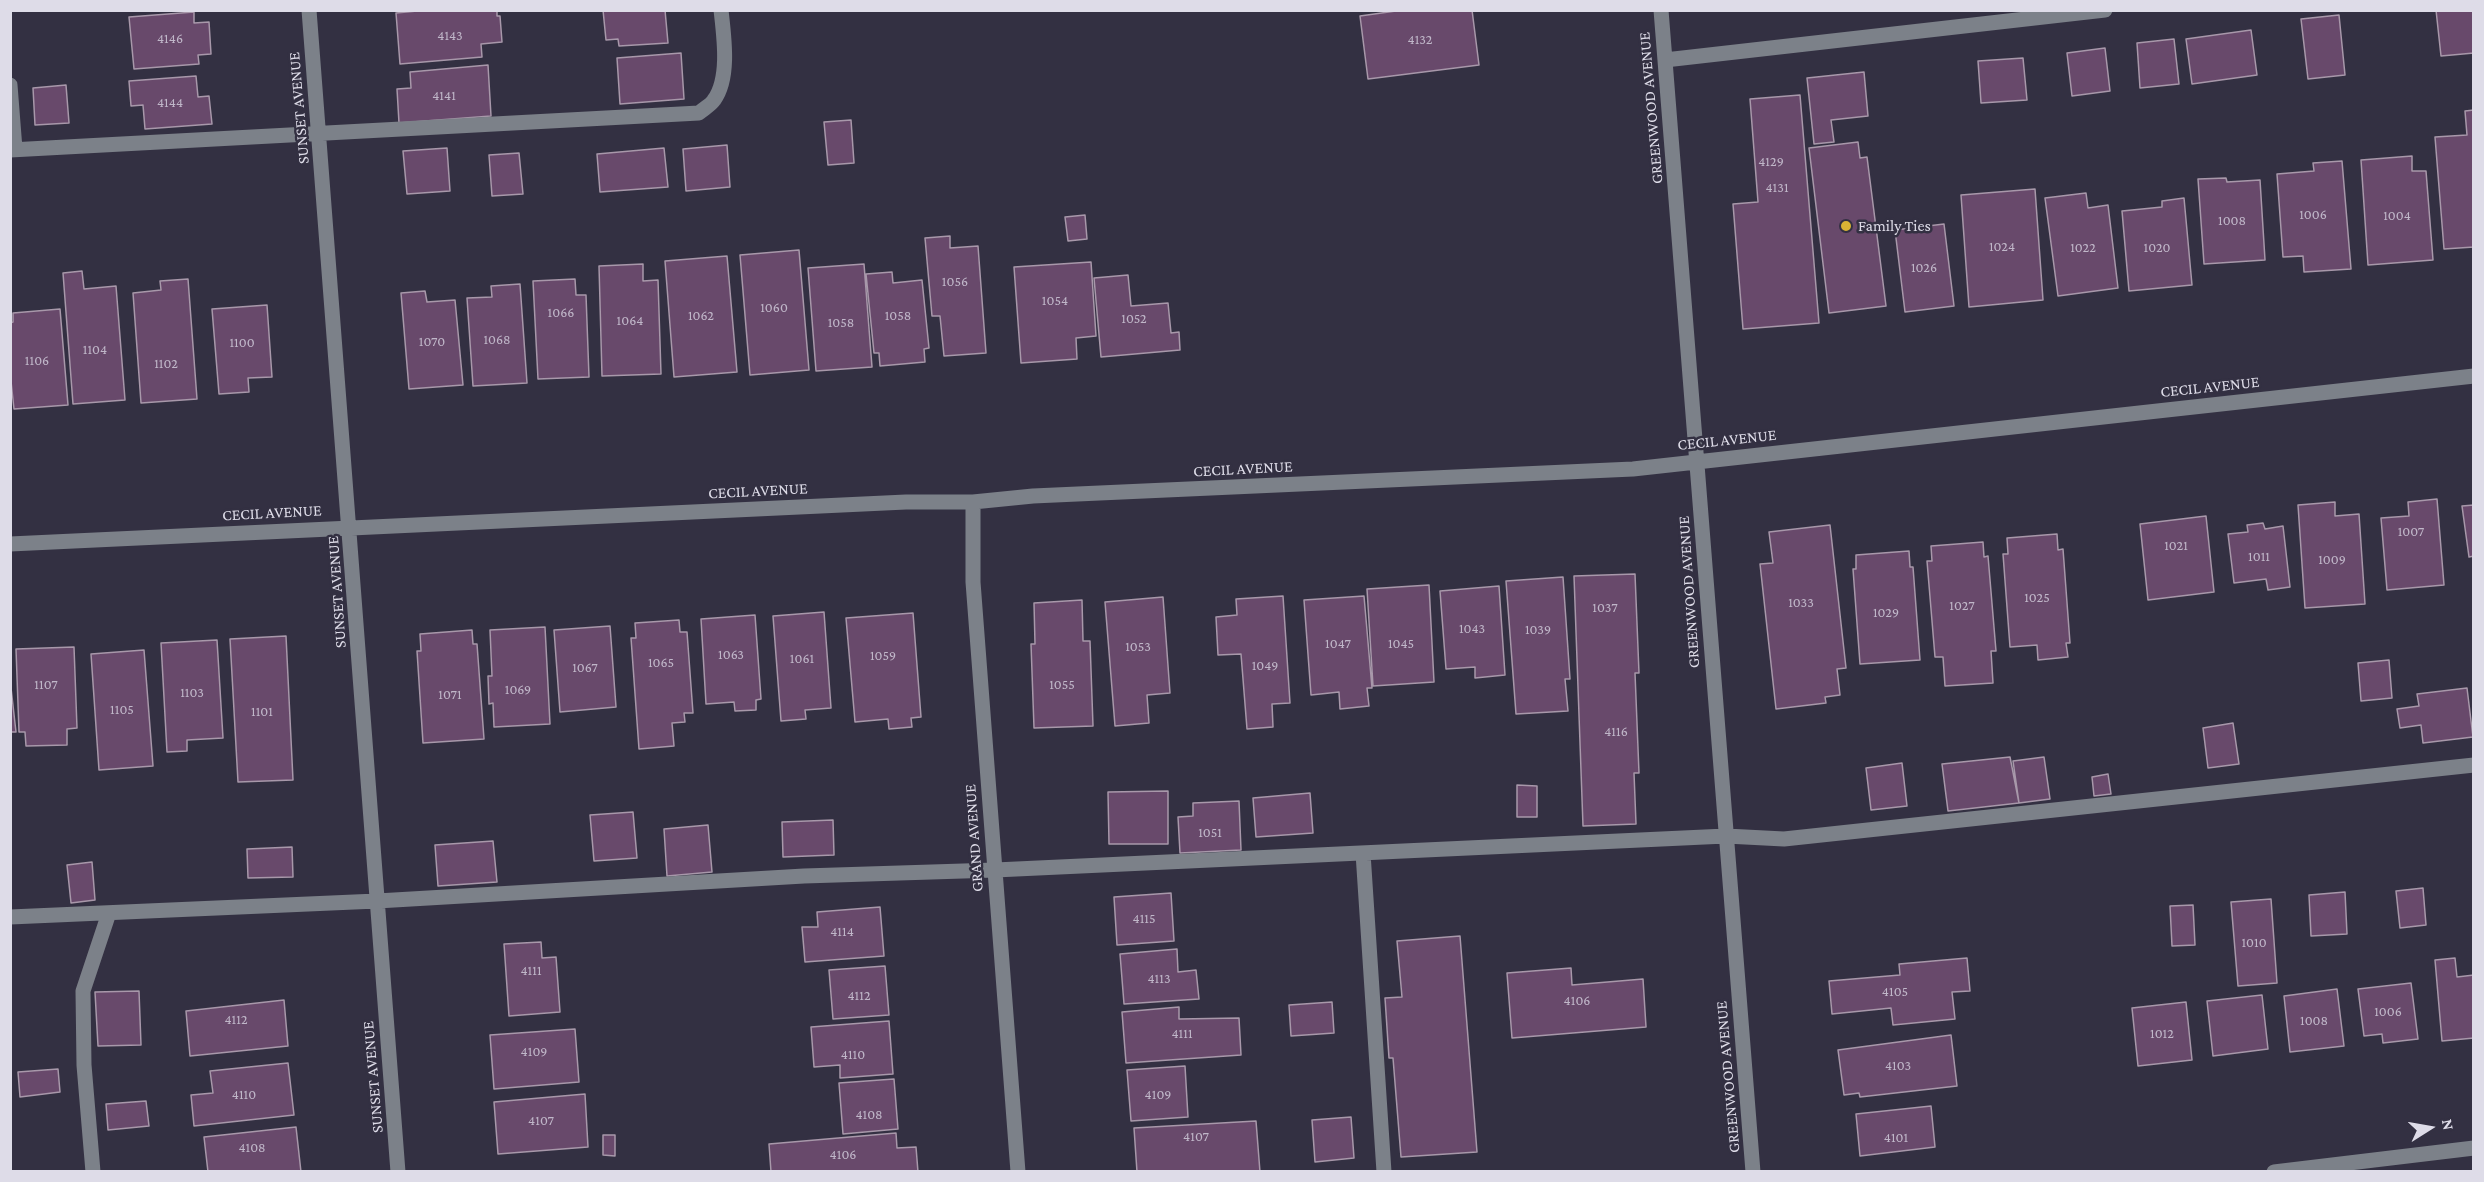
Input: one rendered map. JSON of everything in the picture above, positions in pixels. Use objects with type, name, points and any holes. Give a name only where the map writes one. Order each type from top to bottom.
[{"type":"street","name":"SUNSET AVENUE","points":[[309,10],[398,1172]]},
{"type":"street","points":[[10,85],[13,149],[699,112],[714,100],[722,78],[724,37],[721,10]]},
{"type":"street","name":"GREENWOOD AVENUE","points":[[1661,10],[1753,1172]]},
{"type":"street","points":[[1665,60],[2104,10]]},
{"type":"street","name":"CECIL AVENUE","points":[[10,544],[906,502],[973,502],[1034,496],[1633,469],[2474,376]]},
{"type":"street","name":"GRAND AVENUE","points":[[973,502],[973,582],[1018,1172]]},
{"type":"street","points":[[10,917],[377,901],[804,876],[994,870],[1726,836],[1784,839],[2474,765]]},
{"type":"street","points":[[1363,853],[1384,1172]]},
{"type":"street","points":[[93,1172],[84,1065],[83,991],[110,914]]},
{"type":"street","points":[[2274,1172],[2474,1148]]},
{"type":"building","points":[[428,10],[497,10],[497,16],[500,16],[502,42],[481,44],[482,57],[400,64],[396,13]]},
{"type":"building","points":[[603,10],[665,10],[668,43],[619,46],[618,39],[606,40]]},
{"type":"building","points":[[1403,10],[1472,10],[1479,65],[1368,79],[1360,16]]},
{"type":"building","points":[[2436,10],[2474,10],[2474,53],[2441,56]]},
{"type":"building","points":[[194,12],[194,23],[209,22],[211,54],[198,55],[199,64],[134,69],[129,17]]},
{"type":"building","points":[[2339,15],[2345,75],[2308,79],[2301,19]]},
{"type":"building","points":[[2251,30],[2257,75],[2192,84],[2186,39]]},
{"type":"building","points":[[2174,39],[2179,84],[2140,88],[2137,43]]},
{"type":"building","points":[[2105,48],[2110,91],[2072,96],[2067,53]]},
{"type":"building","points":[[681,53],[684,99],[620,104],[617,58]]},
{"type":"building","points":[[2023,58],[2027,100],[1981,103],[1978,61]]},
{"type":"building","points":[[488,65],[491,116],[399,123],[397,89],[411,88],[410,72]]},
{"type":"building","points":[[1864,72],[1868,116],[1831,120],[1834,142],[1814,144],[1807,78]]},
{"type":"building","points":[[196,76],[198,97],[209,96],[212,124],[145,129],[143,105],[131,106],[129,81]]},
{"type":"building","points":[[66,85],[69,123],[35,125],[33,88]]},
{"type":"building","points":[[1800,95],[1819,323],[1743,329],[1733,204],[1758,202],[1750,99]]},
{"type":"building","points":[[2474,110],[2474,247],[2444,249],[2435,137],[2467,135],[2465,111]]},
{"type":"building","points":[[851,120],[854,163],[828,165],[824,122]]},
{"type":"building","points":[[1858,142],[1860,158],[1867,157],[1886,306],[1829,313],[1809,148]]},
{"type":"building","points":[[727,145],[730,187],[686,191],[683,149]]},
{"type":"building","points":[[447,148],[450,191],[407,194],[403,151]]},
{"type":"building","points":[[664,148],[668,187],[600,192],[597,154]]},
{"type":"building","points":[[519,153],[523,194],[492,196],[489,155]]},
{"type":"building","points":[[2412,156],[2412,171],[2426,171],[2433,260],[2368,265],[2361,160]]},
{"type":"building","points":[[2342,161],[2351,269],[2304,272],[2303,256],[2283,257],[2277,174],[2314,171],[2313,163]]},
{"type":"building","points":[[2226,178],[2227,182],[2260,180],[2265,260],[2204,264],[2198,179]]},
{"type":"building","points":[[2035,189],[2043,300],[1969,307],[1961,195]]},
{"type":"building","points":[[2086,193],[2088,208],[2108,205],[2118,288],[2058,296],[2045,198]]},
{"type":"building","points":[[2184,198],[2192,285],[2129,291],[2122,211],[2162,207],[2162,201]]},
{"type":"building","points":[[1085,215],[1087,239],[1068,241],[1065,217]]},
{"type":"building","points":[[1944,224],[1954,306],[1905,312],[1895,230]]},
{"type":"building","points":[[950,236],[950,248],[978,246],[986,353],[944,356],[940,316],[932,316],[925,238]]},
{"type":"building","points":[[799,250],[809,370],[750,375],[740,255]]},
{"type":"building","points":[[727,256],[737,372],[674,377],[665,261]]},
{"type":"building","points":[[1091,262],[1096,336],[1076,338],[1077,359],[1021,363],[1014,267]]},
{"type":"building","points":[[643,264],[643,281],[658,280],[661,374],[602,376],[599,266]]},
{"type":"building","points":[[864,264],[872,367],[816,371],[808,268]]},
{"type":"building","points":[[82,271],[84,289],[116,286],[125,400],[73,404],[63,273]]},
{"type":"building","points":[[892,272],[893,283],[922,280],[929,348],[924,349],[925,362],[880,366],[879,353],[874,353],[866,274]]},
{"type":"building","points":[[1128,275],[1131,306],[1168,303],[1171,333],[1179,332],[1180,350],[1101,357],[1094,278]]},
{"type":"building","points":[[188,279],[197,399],[141,403],[133,293],[161,290],[160,281]]},
{"type":"building","points":[[575,279],[576,295],[586,295],[589,377],[538,379],[533,281]]},
{"type":"building","points":[[520,284],[527,383],[473,386],[467,298],[492,297],[491,286]]},
{"type":"building","points":[[425,291],[427,302],[455,300],[463,385],[409,389],[401,293]]},
{"type":"building","points":[[267,305],[272,377],[248,378],[249,392],[219,394],[212,309]]},
{"type":"building","points":[[60,309],[68,405],[14,409],[10,372],[10,323],[13,322],[13,313]]},
{"type":"building","points":[[2437,499],[2444,585],[2387,590],[2381,518],[2409,516],[2408,502]]},
{"type":"building","points":[[2335,502],[2335,516],[2359,514],[2365,604],[2305,608],[2298,505]]},
{"type":"building","points":[[2474,505],[2474,556],[2469,557],[2462,506]]},
{"type":"building","points":[[2206,516],[2214,592],[2148,600],[2140,524]]},
{"type":"building","points":[[2263,523],[2265,529],[2283,526],[2290,587],[2268,590],[2266,579],[2234,583],[2228,534],[2248,532],[2247,525]]},
{"type":"building","points":[[1830,525],[1846,668],[1837,669],[1840,695],[1825,697],[1826,703],[1776,709],[1760,564],[1773,563],[1769,532]]},
{"type":"building","points":[[2057,534],[2058,550],[2063,549],[2070,643],[2066,643],[2068,657],[2038,660],[2037,645],[2010,647],[2003,554],[2008,554],[2007,538]]},
{"type":"building","points":[[1983,542],[1984,557],[1988,556],[1996,651],[1991,651],[1993,683],[1945,686],[1943,657],[1935,657],[1927,561],[1932,561],[1931,546]]},
{"type":"building","points":[[1909,551],[1910,567],[1913,567],[1920,660],[1860,664],[1853,569],[1856,569],[1856,555]]},
{"type":"building","points":[[1635,574],[1639,673],[1635,673],[1639,773],[1634,773],[1636,824],[1583,826],[1574,576]]},
{"type":"building","points":[[1563,577],[1570,679],[1565,679],[1568,711],[1516,714],[1506,581]]},
{"type":"building","points":[[1429,585],[1434,682],[1373,686],[1367,589]]},
{"type":"building","points":[[1499,586],[1505,675],[1475,678],[1475,667],[1446,669],[1440,591]]},
{"type":"building","points":[[1283,596],[1290,703],[1272,704],[1273,727],[1247,729],[1241,654],[1218,655],[1216,617],[1237,615],[1236,599]]},
{"type":"building","points":[[1364,596],[1372,688],[1367,688],[1369,706],[1340,709],[1339,692],[1311,695],[1304,600]]},
{"type":"building","points":[[1163,597],[1170,693],[1147,695],[1149,723],[1115,726],[1105,602]]},
{"type":"building","points":[[1082,600],[1083,641],[1090,641],[1093,726],[1034,728],[1031,644],[1035,644],[1034,603]]},
{"type":"building","points":[[824,612],[831,708],[805,710],[806,719],[781,721],[773,616]]},
{"type":"building","points":[[913,613],[921,717],[911,718],[912,727],[889,729],[888,719],[855,722],[846,618]]},
{"type":"building","points":[[755,615],[761,699],[756,700],[756,710],[735,711],[734,702],[706,704],[701,619]]},
{"type":"building","points":[[679,620],[680,632],[687,632],[693,713],[684,713],[685,722],[672,723],[674,746],[639,749],[631,638],[636,638],[635,623]]},
{"type":"building","points":[[610,626],[616,707],[560,712],[554,630]]},
{"type":"building","points":[[545,627],[550,724],[494,727],[493,703],[489,704],[488,676],[492,676],[490,630]]},
{"type":"building","points":[[472,630],[473,644],[477,644],[484,739],[423,743],[417,651],[421,651],[420,634]]},
{"type":"building","points":[[286,636],[293,780],[238,782],[230,639]]},
{"type":"building","points":[[217,640],[223,738],[187,740],[187,751],[167,752],[161,643]]},
{"type":"building","points":[[74,647],[77,728],[67,729],[67,745],[26,746],[25,732],[19,732],[16,649]]},
{"type":"building","points":[[144,650],[153,766],[99,770],[91,654]]},
{"type":"building","points":[[2389,660],[2392,698],[2361,701],[2358,663]]},
{"type":"building","points":[[10,679],[16,732],[10,732]]},
{"type":"building","points":[[2467,688],[2473,737],[2423,743],[2421,725],[2400,728],[2397,709],[2419,706],[2417,694]]},
{"type":"building","points":[[2233,723],[2239,764],[2208,768],[2203,728]]},
{"type":"building","points":[[2010,757],[2019,803],[1948,811],[1942,764]]},
{"type":"building","points":[[2044,757],[2050,799],[2019,803],[2013,761]]},
{"type":"building","points":[[1902,763],[1907,806],[1871,810],[1866,768]]},
{"type":"building","points":[[2108,774],[2111,794],[2094,796],[2092,777]]},
{"type":"building","points":[[1517,785],[1537,786],[1537,817],[1517,817]]},
{"type":"building","points":[[1168,791],[1168,844],[1109,844],[1108,792]]},
{"type":"building","points":[[1310,793],[1313,833],[1256,837],[1253,798]]},
{"type":"building","points":[[1239,801],[1241,850],[1180,853],[1178,817],[1193,816],[1193,803]]},
{"type":"building","points":[[633,812],[637,858],[594,861],[590,815]]},
{"type":"building","points":[[833,820],[834,855],[783,857],[782,822]]},
{"type":"building","points":[[708,825],[712,872],[667,876],[664,829]]},
{"type":"building","points":[[493,841],[497,882],[438,886],[435,845]]},
{"type":"building","points":[[292,847],[293,877],[248,878],[247,849]]},
{"type":"building","points":[[92,862],[95,900],[71,903],[67,865]]},
{"type":"building","points":[[2423,888],[2426,925],[2400,928],[2396,891]]},
{"type":"building","points":[[2345,892],[2347,934],[2311,936],[2309,895]]},
{"type":"building","points":[[1171,893],[1174,941],[1117,945],[1114,897]]},
{"type":"building","points":[[2271,899],[2277,983],[2238,986],[2231,902]]},
{"type":"building","points":[[2193,905],[2195,945],[2172,946],[2170,906]]},
{"type":"building","points":[[880,907],[884,956],[805,962],[802,927],[818,927],[817,912]]},
{"type":"building","points":[[1460,936],[1477,1152],[1401,1157],[1393,1058],[1389,1058],[1385,998],[1402,997],[1397,941]]},
{"type":"building","points":[[541,942],[542,958],[556,957],[560,1012],[509,1016],[504,944]]},
{"type":"building","points":[[1177,949],[1178,972],[1196,970],[1199,999],[1124,1004],[1120,954]]},
{"type":"building","points":[[1967,958],[1970,991],[1952,992],[1955,1019],[1893,1025],[1891,1008],[1832,1014],[1829,981],[1900,975],[1899,964]]},
{"type":"building","points":[[2455,958],[2457,977],[2474,975],[2474,1038],[2442,1041],[2435,960]]},
{"type":"building","points":[[885,966],[889,1015],[833,1019],[829,970]]},
{"type":"building","points":[[1571,968],[1572,985],[1643,979],[1646,1027],[1512,1038],[1507,973]]},
{"type":"building","points":[[2411,983],[2418,1039],[2383,1043],[2382,1034],[2364,1036],[2358,989]]},
{"type":"building","points":[[2337,989],[2344,1046],[2290,1052],[2284,996]]},
{"type":"building","points":[[139,991],[141,1045],[98,1046],[95,992]]},
{"type":"building","points":[[2262,995],[2268,1049],[2213,1056],[2207,1001]]},
{"type":"building","points":[[284,1000],[288,1046],[190,1056],[186,1011]]},
{"type":"building","points":[[1332,1002],[1334,1033],[1291,1036],[1289,1005]]},
{"type":"building","points":[[2186,1002],[2192,1060],[2138,1066],[2132,1008]]},
{"type":"building","points":[[1179,1007],[1179,1019],[1239,1018],[1241,1055],[1126,1063],[1122,1012]]},
{"type":"building","points":[[889,1021],[893,1074],[840,1078],[840,1065],[814,1067],[811,1027]]},
{"type":"building","points":[[575,1029],[579,1082],[494,1089],[490,1035]]},
{"type":"building","points":[[1951,1035],[1957,1086],[1860,1097],[1859,1093],[1844,1095],[1838,1050]]},
{"type":"building","points":[[288,1063],[294,1115],[194,1126],[191,1095],[213,1093],[210,1071]]},
{"type":"building","points":[[1185,1066],[1188,1117],[1131,1121],[1127,1070]]},
{"type":"building","points":[[58,1069],[60,1092],[20,1097],[18,1072]]},
{"type":"building","points":[[894,1079],[898,1129],[843,1134],[839,1083]]},
{"type":"building","points":[[585,1094],[588,1147],[498,1154],[494,1102]]},
{"type":"building","points":[[146,1101],[149,1126],[108,1130],[106,1104]]},
{"type":"building","points":[[1931,1106],[1935,1147],[1860,1156],[1856,1114]]},
{"type":"building","points":[[1351,1117],[1354,1158],[1315,1162],[1312,1120]]},
{"type":"building","points":[[1256,1121],[1260,1172],[1137,1172],[1134,1128]]},
{"type":"building","points":[[296,1127],[301,1172],[208,1172],[204,1137]]},
{"type":"building","points":[[896,1133],[897,1148],[916,1147],[918,1172],[771,1172],[769,1144]]},
{"type":"building","points":[[603,1135],[615,1135],[615,1156],[603,1155]]},
{"type":"place","name":"Family Ties","points":[[1846,226]]}]
